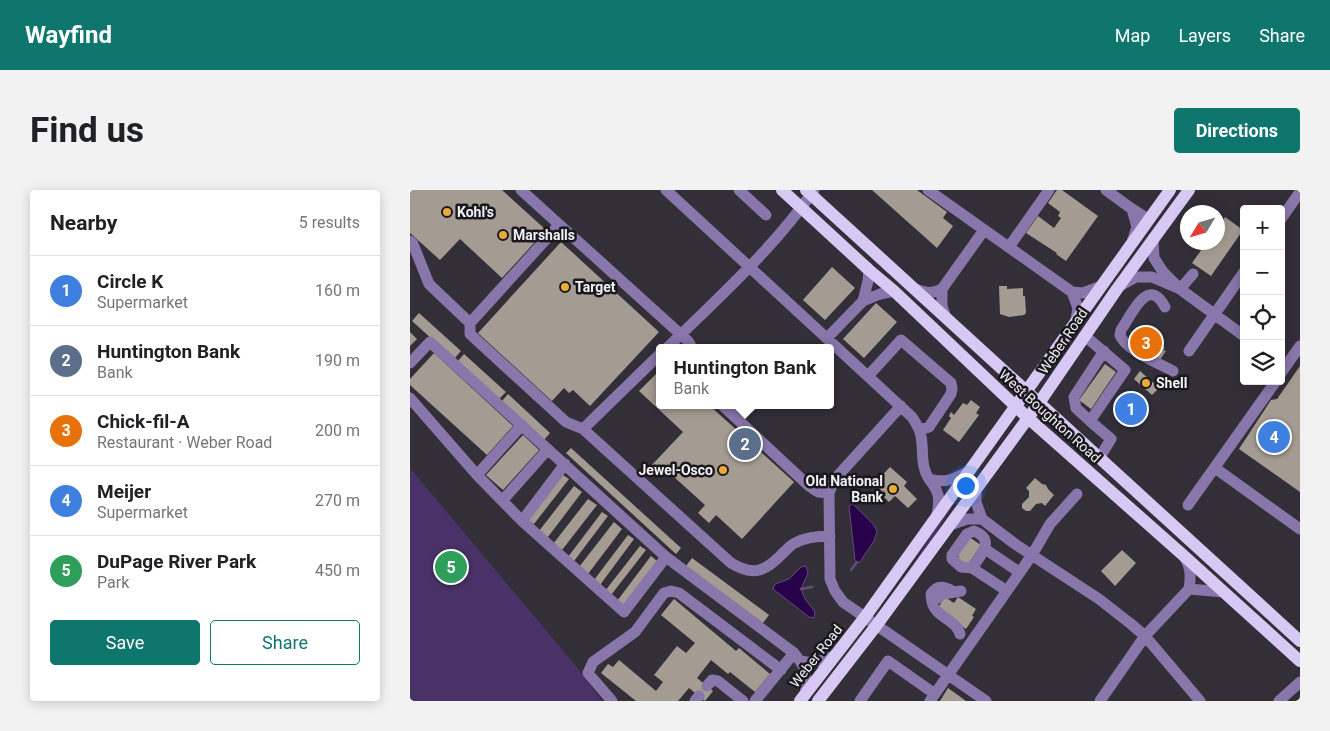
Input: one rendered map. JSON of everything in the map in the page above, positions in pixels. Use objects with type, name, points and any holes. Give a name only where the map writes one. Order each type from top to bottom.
[{"type":"main road","name":"West Boughton Road","points":[[782,190],[894,291],[1028,418],[1300,661]]},
{"type":"main road","name":"Weber Road","points":[[803,697],[864,618],[1133,239],[1170,190]]},
{"type":"main road","name":"Weber Road","points":[[819,701],[950,526],[1039,403],[1118,287],[1189,190]]},
{"type":"main road","name":"West Boughton Road","points":[[810,192],[913,289],[1100,457],[1300,641]]},
{"type":"main road","points":[[1131,269],[1130,262],[1151,229],[1152,224],[1148,219]]},
{"type":"lane","points":[[521,190],[681,334],[690,344]]},
{"type":"lane","points":[[666,190],[833,344]]},
{"type":"lane","points":[[738,190],[766,215]]},
{"type":"lane","points":[[928,190],[1072,292],[1083,293],[1099,287]]},
{"type":"lane","points":[[1009,247],[1050,190]]},
{"type":"lane","points":[[1106,190],[1148,219]]},
{"type":"lane","points":[[671,344],[749,267],[786,226],[810,192]]},
{"type":"lane","points":[[1285,213],[1300,192]]},
{"type":"lane","points":[[1132,209],[1137,227],[1133,239]]},
{"type":"lane","points":[[559,225],[470,323],[470,334],[566,422],[583,429],[741,570],[753,572],[764,570],[793,544],[808,537],[830,536]]},
{"type":"lane","points":[[913,289],[927,294],[942,289],[984,230]]},
{"type":"lane","points":[[1153,238],[1154,258],[1163,272],[1180,289],[1240,333]]},
{"type":"lane","points":[[410,241],[414,244],[429,284],[470,323]]},
{"type":"lane","points":[[863,301],[869,270]]},
{"type":"lane","points":[[1180,289],[1193,274]]},
{"type":"lane","points":[[1118,287],[1136,278],[1152,277],[1180,289]]},
{"type":"lane","points":[[1189,351],[1240,278]]},
{"type":"lane","points":[[942,289],[942,306],[946,318]]},
{"type":"lane","points":[[827,338],[863,301],[894,291]]},
{"type":"lane","points":[[1072,292],[1078,308],[1076,320]]},
{"type":"lane","points":[[1165,306],[1160,297],[1152,293],[1149,294],[1142,300],[1120,335],[1123,341],[1149,360],[1173,371]]},
{"type":"lane","points":[[1085,336],[1126,370],[1090,421]]},
{"type":"lane","points":[[868,376],[901,340],[951,383],[951,394],[929,426],[920,430]]},
{"type":"lane","points":[[410,363],[430,342],[666,557],[797,657],[810,663],[820,662],[836,655]]},
{"type":"lane","points":[[834,344],[901,406],[912,417],[920,430],[924,471],[938,491],[937,515]]},
{"type":"lane","points":[[1285,365],[1300,346]]},
{"type":"lane","points":[[1100,457],[1111,439],[1076,408],[1074,398],[1104,351]]},
{"type":"lane","points":[[583,429],[656,358]]},
{"type":"lane","points":[[1188,505],[1273,385]]},
{"type":"lane","points":[[410,398],[502,501],[624,612],[666,557]]},
{"type":"lane","points":[[901,406],[834,480],[829,493],[830,579],[835,591],[843,602],[986,701]]},
{"type":"lane","points":[[726,409],[809,486],[818,492],[829,493]]},
{"type":"lane","points":[[477,474],[522,425]]},
{"type":"lane","points":[[502,501],[548,449]]},
{"type":"lane","points":[[522,521],[565,464]]},
{"type":"lane","points":[[1216,468],[1300,529]]},
{"type":"lane","points":[[929,479],[944,482],[967,472]]},
{"type":"lane","points":[[976,489],[976,502],[982,519],[1112,608],[1145,636],[1200,701]]},
{"type":"lane","points":[[860,701],[888,660],[933,698],[1032,555],[1050,524],[1078,494]]},
{"type":"lane","points":[[950,526],[967,519],[982,519]]},
{"type":"lane","points":[[972,568],[985,549],[984,538],[976,531],[967,534],[953,553],[952,559],[963,568],[972,568],[1006,591]]},
{"type":"lane","points":[[985,549],[1019,572]]},
{"type":"lane","points":[[1100,701],[1145,636],[1189,589],[1191,577],[1189,565],[1183,555]]},
{"type":"lane","points":[[1189,589],[1224,592]]},
{"type":"lane","points":[[612,701],[588,673],[593,662],[634,632],[664,593],[671,591],[679,593],[780,670]]},
{"type":"lane","points":[[957,592],[943,594],[932,602],[933,608],[958,627],[960,634]]},
{"type":"lane","points":[[762,699],[780,670],[797,657]]},
{"type":"lane","points":[[797,657],[805,669],[803,697]]},
{"type":"lane","points":[[707,686],[712,680],[718,681],[744,701]]},
{"type":"lane","points":[[1279,701],[1300,682]]},
{"type":"shaded area","points":[[410,468],[576,666],[602,701],[410,701]]},
{"type":"shaded area","points":[[957,498],[927,548],[913,565],[939,522]]},
{"type":"shaded area","points":[[853,504],[873,524],[877,531],[874,541],[859,563],[855,560],[849,506]]},
{"type":"shaded area","points":[[806,566],[808,573],[801,589],[805,599],[815,612],[814,618],[809,617],[773,589],[775,584],[789,579],[801,567]]},
{"type":"building","points":[[410,190],[502,190],[546,230],[502,278],[460,239],[440,260],[410,233]]},
{"type":"building","points":[[872,190],[917,190],[947,212],[943,218],[953,226],[937,248]]},
{"type":"building","points":[[1057,190],[1062,190],[1098,216],[1066,261],[1026,233],[1038,216],[1054,228],[1061,218],[1058,216],[1060,212],[1048,203]]},
{"type":"building","points":[[1225,217],[1240,228],[1240,234],[1211,276],[1192,263],[1201,250],[1225,250]]},
{"type":"building","name":"Target","points":[[561,242],[659,332],[590,406],[573,390],[569,393],[564,388],[552,401],[478,333]]},
{"type":"building","points":[[832,267],[855,288],[825,320],[803,300]]},
{"type":"building","points":[[999,286],[1007,286],[1007,289],[1023,288],[1026,313],[1024,315],[1009,317],[1000,314]]},
{"type":"building","points":[[876,303],[897,322],[864,358],[843,339]]},
{"type":"building","points":[[419,313],[461,351],[454,359],[412,321]]},
{"type":"building","points":[[1137,327],[1165,348],[1163,350],[1166,351],[1159,361],[1128,339]]},
{"type":"building","points":[[410,332],[417,339],[410,346]]},
{"type":"building","points":[[434,353],[513,426],[487,455],[410,385],[410,379]]},
{"type":"building","points":[[464,354],[506,392],[498,400],[457,362]]},
{"type":"building","name":"Shell","points":[[1105,364],[1116,372],[1091,409],[1079,400]]},
{"type":"building","points":[[1300,366],[1300,492],[1239,449],[1271,400],[1277,399]]},
{"type":"building","name":"Shell","points":[[1140,371],[1159,388],[1152,395],[1134,379]]},
{"type":"building","name":"Jewel-Osco","points":[[656,374],[656,407],[639,391]]},
{"type":"building","points":[[1133,391],[1147,401],[1129,427],[1115,417]]},
{"type":"building","points":[[508,394],[550,433],[544,440],[502,401]]},
{"type":"building","points":[[971,400],[980,407],[976,413],[979,415],[959,442],[943,430],[951,418],[949,416],[951,412],[954,415],[963,403],[967,405]]},
{"type":"building","name":"Jewel-Osco","points":[[658,409],[713,409],[794,482],[742,539],[716,515],[709,523],[698,513],[705,505],[663,467],[656,473],[650,467],[683,432]]},
{"type":"building","points":[[523,435],[539,450],[503,490],[486,475]]},
{"type":"building","points":[[571,448],[681,548],[676,554],[566,453]]},
{"type":"building","name":"Old National Bank","points":[[890,467],[907,482],[904,486],[917,499],[908,508],[895,496],[889,502],[884,497],[886,495],[874,484]]},
{"type":"building","points":[[563,475],[569,479],[534,524],[528,520]]},
{"type":"building","points":[[1035,478],[1046,485],[1054,495],[1045,506],[1042,503],[1036,504],[1030,511],[1026,511],[1022,508],[1022,504],[1029,497],[1029,491],[1026,488]]},
{"type":"building","points":[[574,486],[582,492],[548,537],[539,531]]},
{"type":"building","points":[[588,499],[597,505],[562,550],[553,544]]},
{"type":"building","points":[[602,512],[608,516],[574,561],[568,557]]},
{"type":"building","points":[[614,522],[622,529],[588,574],[579,567]]},
{"type":"building","points":[[628,535],[634,539],[600,585],[594,580]]},
{"type":"building","points":[[969,537],[981,545],[969,563],[965,564],[957,559],[959,556],[956,555]]},
{"type":"building","points":[[640,546],[646,550],[611,595],[605,591]]},
{"type":"building","points":[[1122,550],[1136,563],[1115,586],[1101,571]]},
{"type":"building","points":[[651,556],[657,561],[623,606],[617,601]]},
{"type":"building","points":[[692,558],[769,615],[763,623],[686,566]]},
{"type":"building","points":[[945,597],[954,603],[958,597],[976,609],[972,616],[974,617],[966,629],[937,609]]},
{"type":"building","points":[[674,599],[736,651],[739,648],[770,674],[755,692],[711,660],[697,678],[713,691],[705,701],[689,688],[678,701],[636,701],[601,673],[608,664],[613,667],[619,660],[656,691],[663,682],[654,675],[677,646],[686,653],[695,643],[661,615]]},
{"type":"building","points":[[948,688],[966,701],[940,701]]},
{"type":"waterway","points":[[851,570],[857,562]]},
{"type":"waterway","points":[[801,589],[812,587]]},
{"type":"place","name":"Kohl's","points":[[447,212]]},
{"type":"place","name":"Marshalls","points":[[503,235]]},
{"type":"place","name":"Target","points":[[565,287]]},
{"type":"place","name":"Chick-fil-A","points":[[1146,343]]},
{"type":"place","name":"Shell","points":[[1146,383]]},
{"type":"place","name":"Circle K","points":[[1131,409]]},
{"type":"place","name":"Meijer","points":[[1274,437]]},
{"type":"place","name":"Huntington Bank","points":[[745,444]]},
{"type":"place","name":"Jewel-Osco","points":[[723,470]]},
{"type":"place","name":"Old National Bank","points":[[893,489]]},
{"type":"place","name":"DuPage River Park","points":[[451,567]]}]
